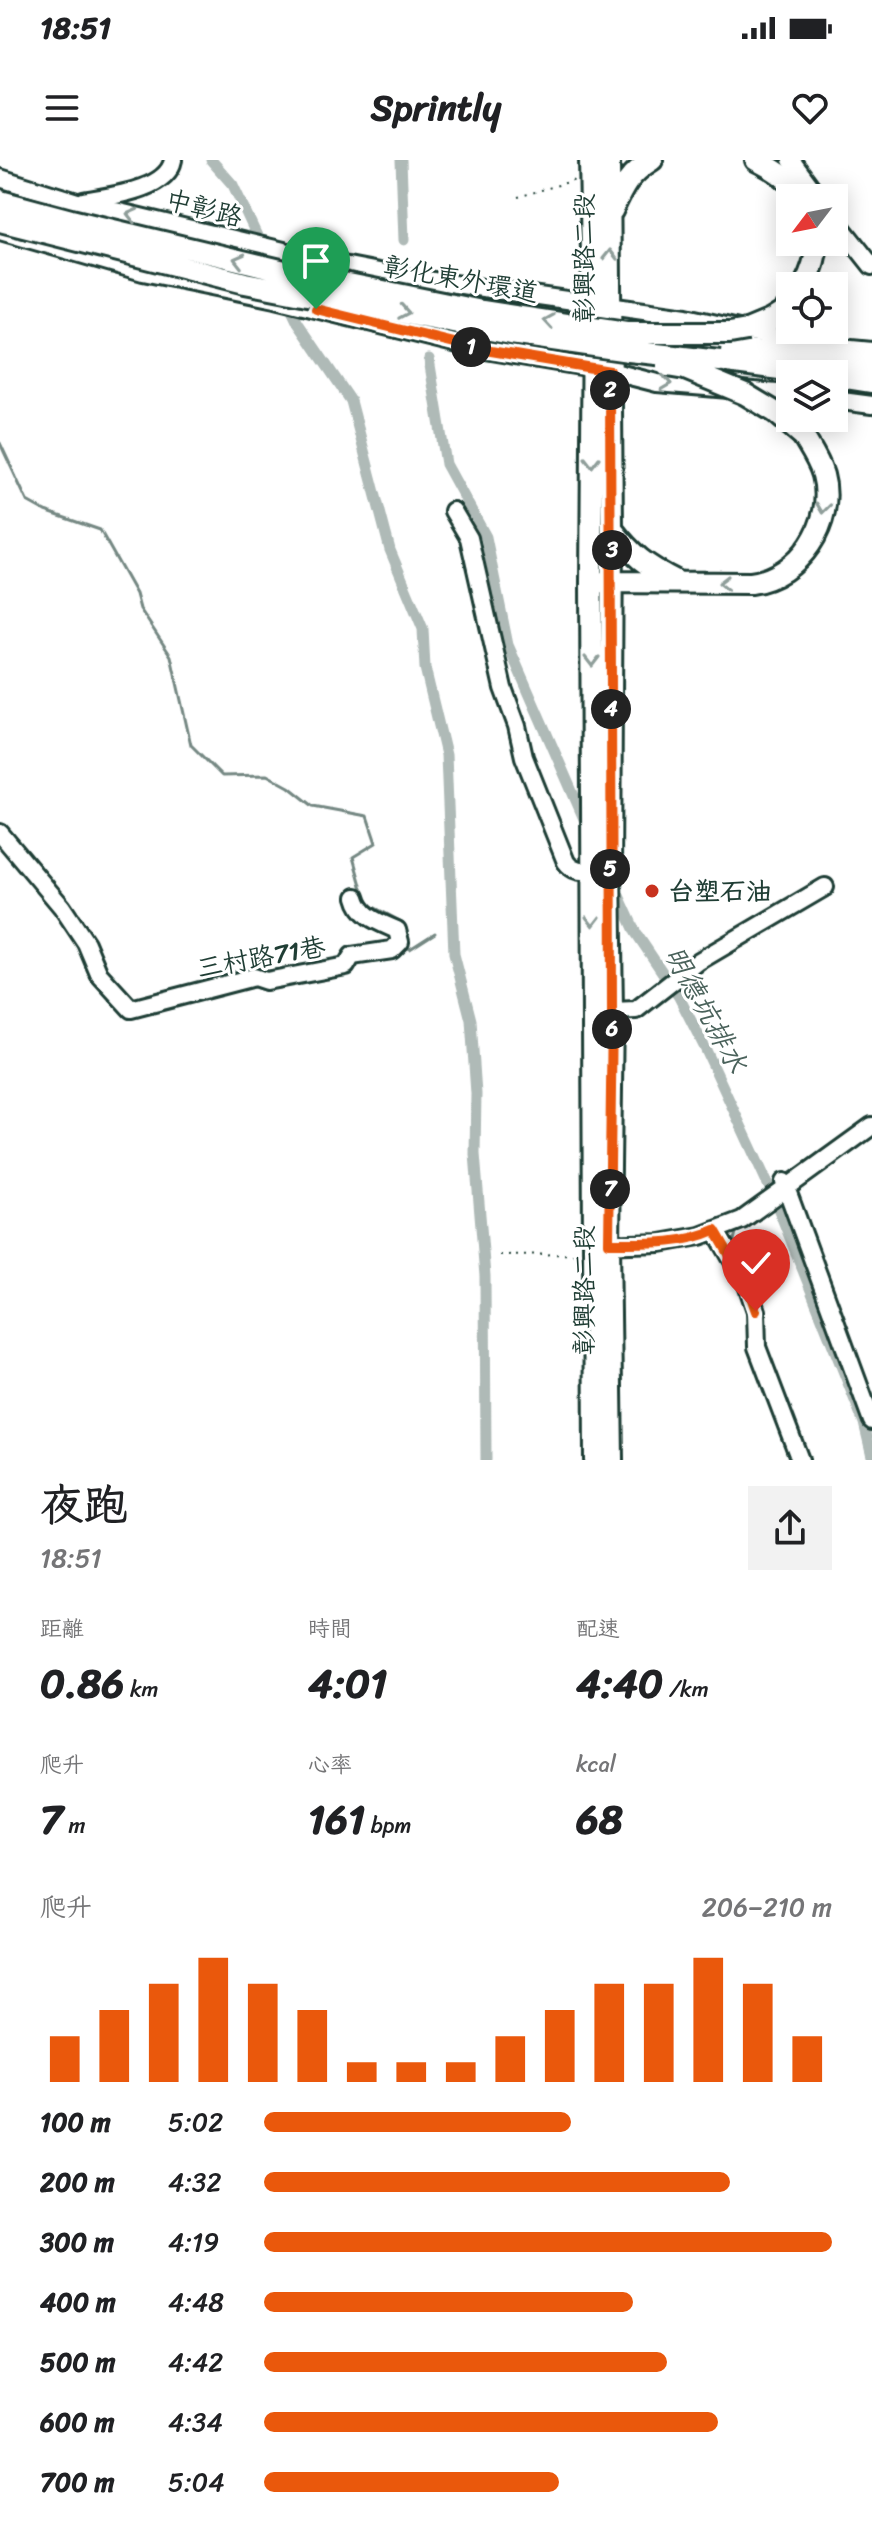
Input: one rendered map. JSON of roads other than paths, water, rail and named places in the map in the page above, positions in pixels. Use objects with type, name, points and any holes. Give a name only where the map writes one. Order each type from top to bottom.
[{"type":"main road","name":"彰興路二段","points":[[601,304],[611,215],[609,160]]},
{"type":"main road","points":[[611,215],[624,186],[636,170],[652,160]]},
{"type":"main road","points":[[756,160],[775,169],[793,184]]},
{"type":"main road","name":"彰興路二段","points":[[591,168],[601,304],[602,1245],[612,1460]]},
{"type":"main road","name":"彰化東外環道","points":[[0,201],[342,285],[482,311],[872,367]]},
{"type":"main road","name":"彰化東外環道","points":[[1,230],[245,283],[511,334],[776,369]]},
{"type":"main road","points":[[626,333],[730,333],[759,325],[776,316]]},
{"type":"main road","points":[[511,334],[552,350],[685,369],[745,394],[775,412],[803,436],[823,476],[825,500],[814,540],[802,556],[768,581],[601,582]]},
{"type":"main road","name":"彰興路二段","points":[[601,582],[612,529],[602,370]]},
{"type":"main road","points":[[848,378],[872,382]]},
{"type":"main road","points":[[612,529],[647,566],[679,583]]},
{"type":"main road","name":"彰興路二段","points":[[595,1460],[612,1011],[601,872]]},
{"type":"street","points":[[1,230],[77,202],[125,193],[147,185],[167,174],[173,160]]},
{"type":"street","points":[[791,160],[809,184]]},
{"type":"street","name":"中彰路","points":[[0,178],[77,202],[235,241],[405,277],[686,317],[809,345],[872,351]]},
{"type":"street","points":[[1,230],[143,272],[275,299],[479,349],[602,370],[657,383],[776,393]]},
{"type":"street","points":[[848,236],[872,266]]},
{"type":"street","points":[[848,402],[872,405]]},
{"type":"street","points":[[453,511],[469,538],[503,688],[524,757],[566,862],[578,872],[601,872]]},
{"type":"street","name":"三村路71巷","points":[[0,833],[62,907],[86,943],[99,974],[131,1009],[254,977],[266,981],[346,966],[352,956],[392,950],[400,942],[397,930],[372,919],[359,908],[356,897]]},
{"type":"street","points":[[612,1011],[636,1010],[699,961],[825,887]]},
{"type":"street","points":[[784,1185],[821,1148],[872,1113]]},
{"type":"street","points":[[602,1245],[660,1243],[715,1230],[872,1126]]},
{"type":"street","points":[[784,1185],[872,1421]]},
{"type":"street","points":[[715,1230],[747,1285],[756,1311],[757,1347],[800,1460]]},
{"type":"waterway","points":[[211,160],[233,185],[273,270]]},
{"type":"waterway","name":"明德坑排水","points":[[401,160],[404,240]]},
{"type":"waterway","points":[[287,300],[298,323],[351,401],[390,550],[423,629],[425,668],[446,755],[454,954],[471,1020],[476,1094],[475,1154],[485,1276],[486,1460]]},
{"type":"waterway","name":"明德坑排水","points":[[429,359],[446,464],[486,537],[508,645],[588,828]]},
{"type":"waterway","points":[[0,443],[27,501],[45,511],[100,530],[136,594],[140,609],[171,656],[191,745],[222,776],[267,775],[313,806],[367,816],[376,843],[353,857],[366,903],[402,922],[402,928]]},
{"type":"waterway","name":"明德坑排水","points":[[615,887],[636,933],[679,997],[772,1193],[864,1423],[872,1456]]},
{"type":"waterway","points":[[405,946],[410,949],[435,933]]},
{"type":"waterway","points":[[737,1229],[734,1240],[749,1273]]},
{"type":"waterway","points":[[764,1341],[772,1364]]},
{"type":"place","name":"台塑石油","points":[[652,891]]}]
